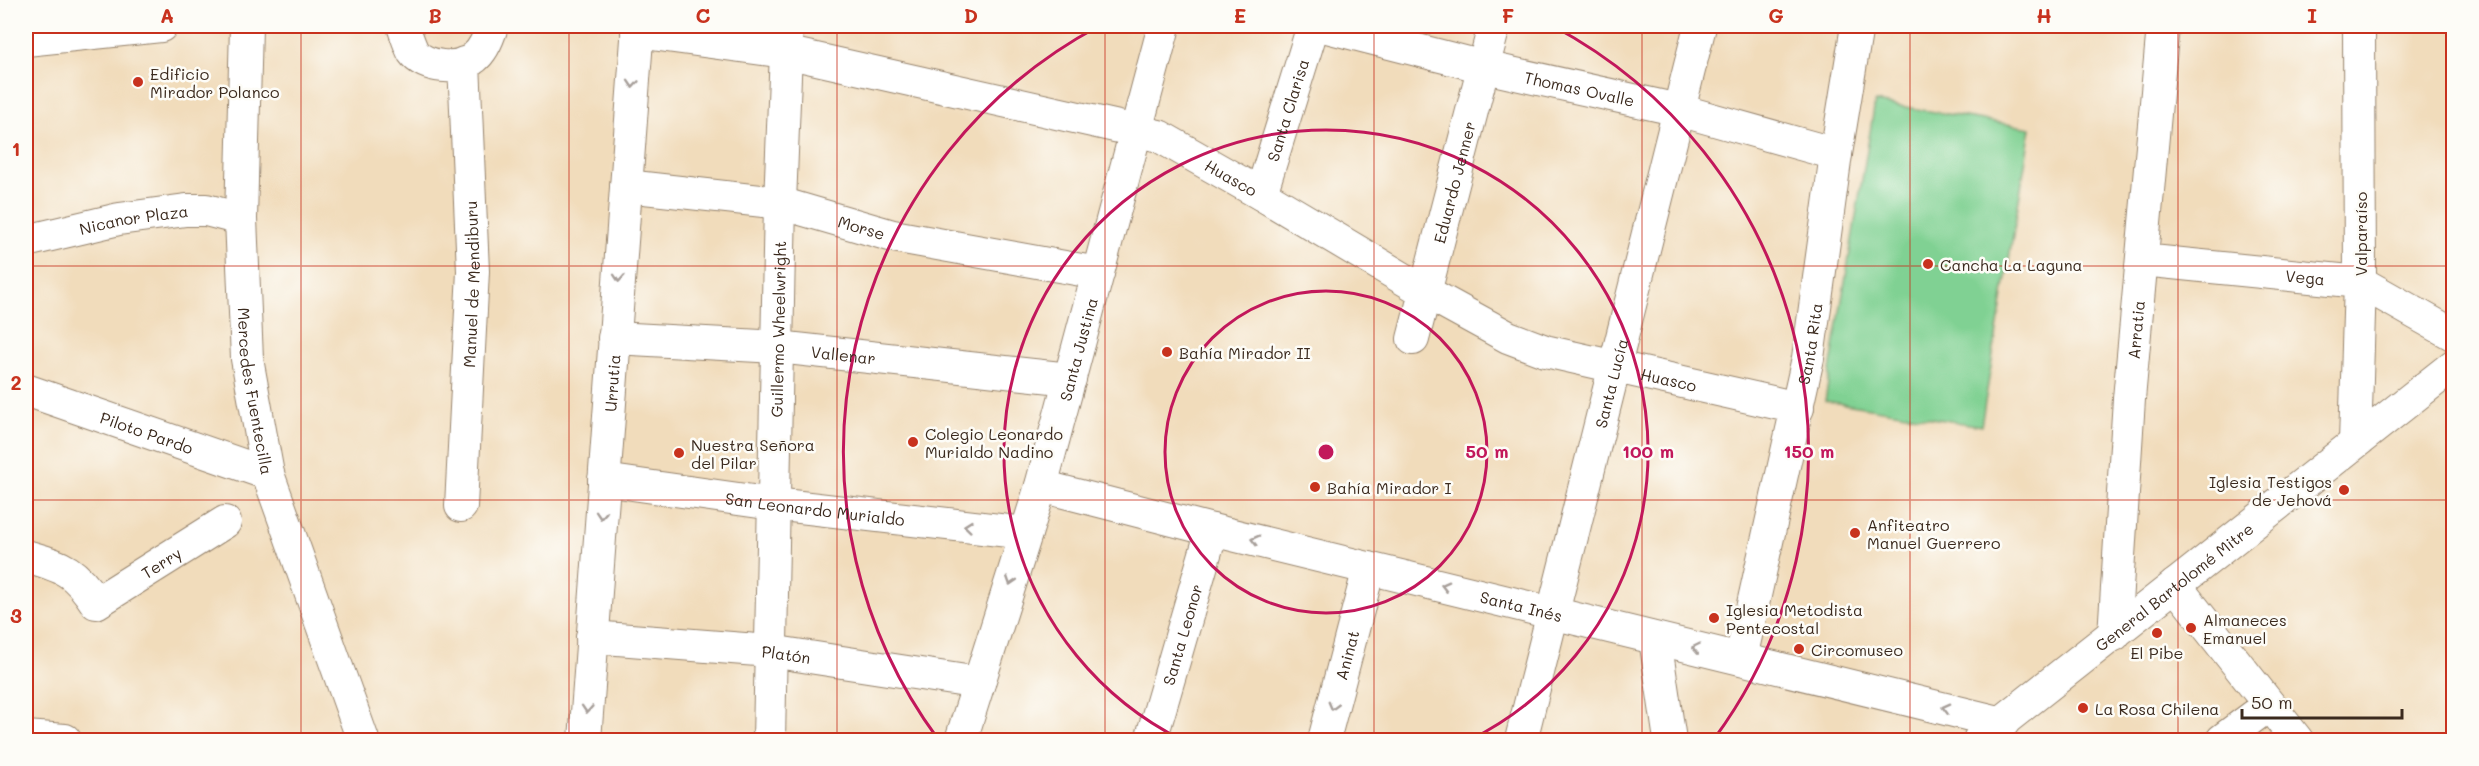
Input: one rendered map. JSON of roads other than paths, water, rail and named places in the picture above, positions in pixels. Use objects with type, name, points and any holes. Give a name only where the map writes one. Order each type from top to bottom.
[{"type":"street","points":[[26,40],[161,26]]},
{"type":"street","name":"Mercedes Fuentecilla","points":[[246,26],[241,219],[247,359],[268,474],[363,741]]},
{"type":"street","points":[[403,26],[413,52],[422,60],[433,64],[449,65],[473,59],[482,48],[492,26]]},
{"type":"street","name":"Santa Justina","points":[[962,741],[1041,486],[1164,26]]},
{"type":"street","name":"Santa Clarisa","points":[[1261,194],[1313,26]]},
{"type":"street","name":"Thomas Ovalle","points":[[1323,26],[1487,41],[1679,110],[1836,154]]},
{"type":"street","name":"Santa Lucía","points":[[1521,741],[1700,26]]},
{"type":"street","name":"Santa Rita","points":[[1741,658],[1808,358],[1836,154],[1857,26]]},
{"type":"street","name":"Arratia","points":[[2114,635],[2129,399],[2163,26]]},
{"type":"street","name":"Valparaíso","points":[[2355,442],[2360,282],[2360,26]]},
{"type":"street","name":"Huasco","points":[[637,29],[786,39],[1159,136],[1424,291],[1508,337],[1545,351],[1798,408]]},
{"type":"street","name":"Urrutia","points":[[585,741],[637,29]]},
{"type":"street","name":"Guillermo Wheelwright","points":[[769,741],[780,203],[786,39]]},
{"type":"street","name":"Eduardo Jenner","points":[[1413,339],[1487,41]]},
{"type":"street","name":"Manuel de Mendiburu","points":[[461,506],[473,272],[464,63]]},
{"type":"street","name":"Morse","points":[[626,186],[780,203],[893,236],[1098,273]]},
{"type":"street","name":"Nicanor Plaza","points":[[26,241],[119,219],[186,210],[206,210],[241,219]]},
{"type":"street","name":"Vega","points":[[2142,260],[2360,282],[2454,335]]},
{"type":"street","name":"Vallenar","points":[[614,338],[778,347],[1070,379]]},
{"type":"street","name":"General Bartolomé Mitre","points":[[1991,732],[2454,365]]},
{"type":"street","name":"Piloto Pardo","points":[[26,390],[268,474]]},
{"type":"street","name":"San Leonardo Murialdo","points":[[604,480],[774,504],[1026,532]]},
{"type":"street","name":"Santa Inés","points":[[1041,486],[1655,639],[1741,658],[1991,732]]},
{"type":"street","name":"Terry","points":[[26,556],[73,573],[83,583],[96,603],[225,522]]},
{"type":"street","name":"Santa Leonor","points":[[1151,741],[1212,530]]},
{"type":"street","name":"Aninat","points":[[1324,741],[1369,568]]},
{"type":"street","points":[[2175,585],[2297,741]]},
{"type":"street","name":"Platón","points":[[592,637],[770,651],[979,683]]},
{"type":"street","points":[[1655,639],[1670,741]]},
{"type":"street","points":[[2222,741],[2269,705]]},
{"type":"street","points":[[26,738],[65,741]]},
{"type":"place","name":"Edificio Mirador Polanco","points":[[138,82]]},
{"type":"place","name":"Cancha La Laguna","points":[[1928,264]]},
{"type":"place","name":"Bahía Mirador II","points":[[1167,352]]},
{"type":"place","name":"Colegio Leonardo Murialdo Nadino","points":[[913,442]]},
{"type":"place","name":"Nuestra Señora del Pilar","points":[[679,453]]},
{"type":"place","name":"Bahía Mirador I","points":[[1315,487]]},
{"type":"place","name":"Iglesia Testigos de Jehová","points":[[2344,490]]},
{"type":"place","name":"Anfiteatro Manuel Guerrero","points":[[1855,533]]},
{"type":"place","name":"Iglesia Metodista Pentecostal","points":[[1714,618]]},
{"type":"place","name":"Almaneces Emanuel","points":[[2191,628]]},
{"type":"place","name":"El Pibe","points":[[2157,633]]},
{"type":"place","name":"Circomuseo","points":[[1799,649]]},
{"type":"place","name":"La Rosa Chilena","points":[[2083,708]]}]
